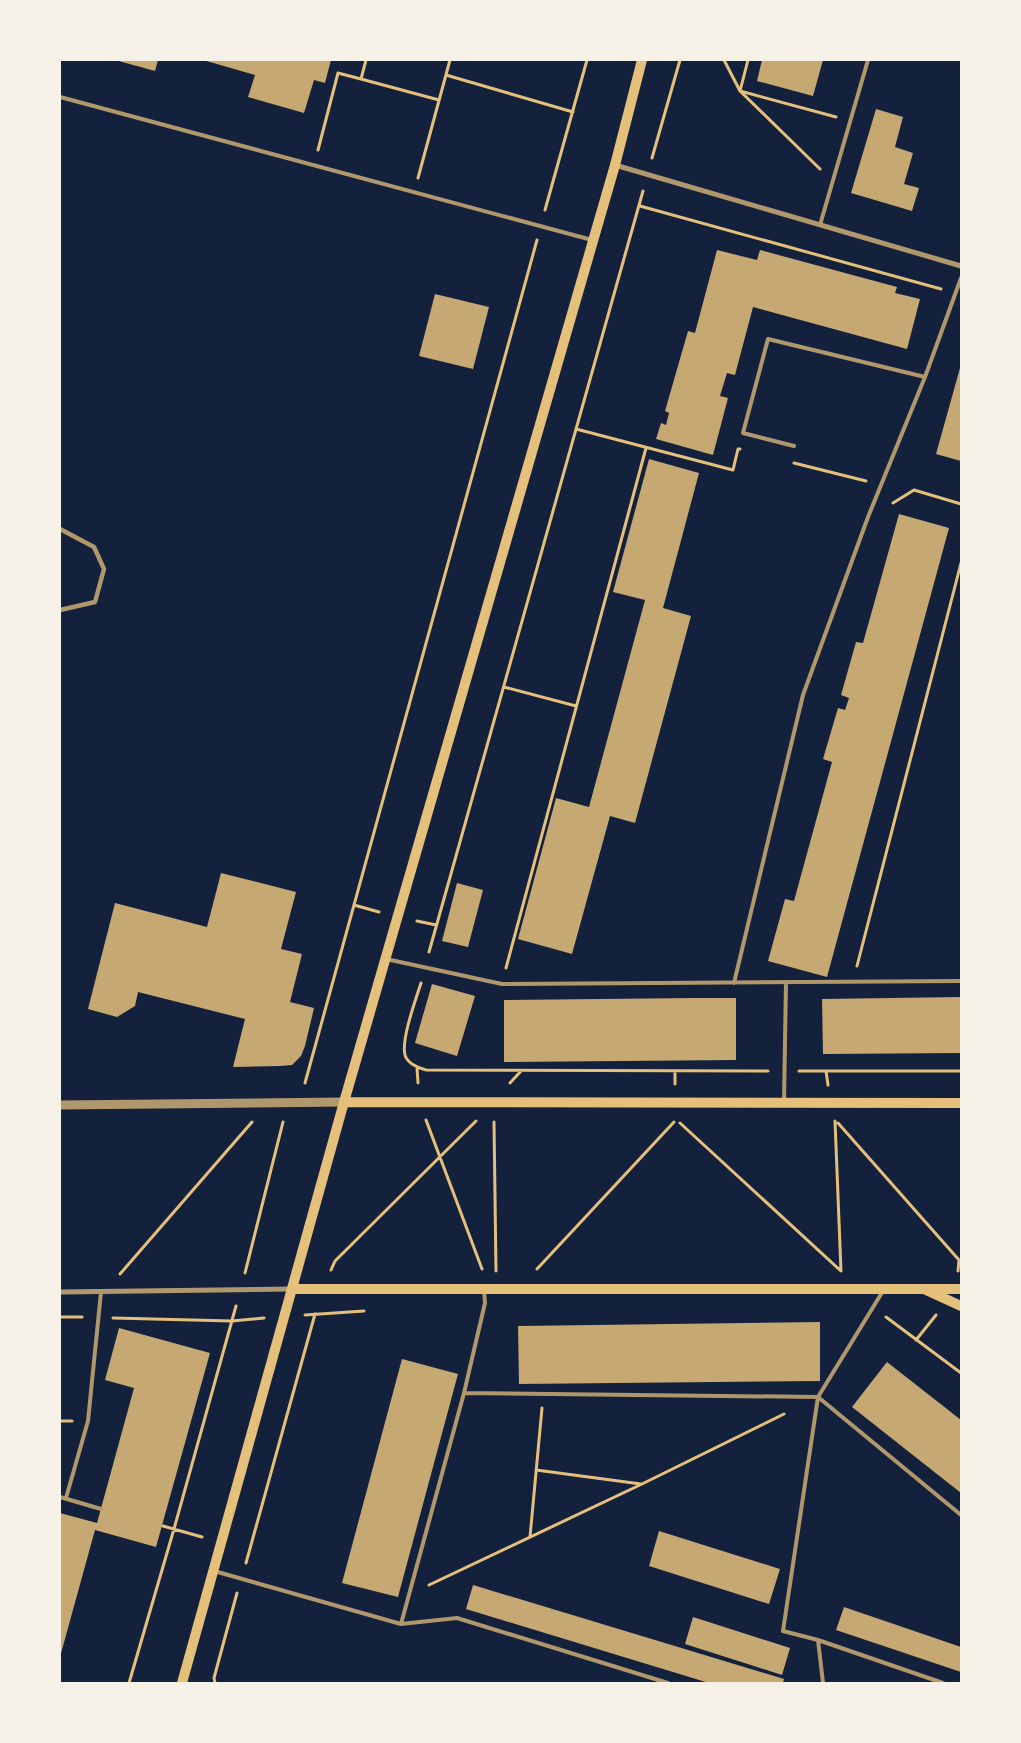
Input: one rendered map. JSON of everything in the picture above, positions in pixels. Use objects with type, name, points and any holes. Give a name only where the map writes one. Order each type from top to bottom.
[{"type":"main road","points":[[184,1683],[344,1102],[594,240],[642,60]]},
{"type":"main road","points":[[344,1102],[961,1103]]},
{"type":"main road","points":[[292,1288],[959,1289]]},
{"type":"main road","points":[[923,1289],[961,1306]]},
{"type":"street","points":[[615,165],[961,266]]},
{"type":"street","points":[[60,529],[94,547],[104,569],[95,602],[60,610]]},
{"type":"street","points":[[60,1105],[344,1102]]},
{"type":"street","points":[[60,1292],[292,1288]]},
{"type":"lane","points":[[820,224],[868,60]]},
{"type":"lane","points":[[60,97],[594,240]]},
{"type":"lane","points":[[734,983],[803,695],[868,517],[925,377],[961,278]]},
{"type":"lane","points":[[794,446],[743,433],[768,339],[925,377]]},
{"type":"lane","points":[[386,959],[502,984],[961,981]]},
{"type":"lane","points":[[784,1102],[786,982]]},
{"type":"lane","points":[[401,1624],[464,1393],[485,1303],[484,1289]]},
{"type":"lane","points":[[884,1289],[818,1397],[783,1631],[818,1640],[943,1683]]},
{"type":"lane","points":[[66,1498],[88,1421],[101,1292]]},
{"type":"lane","points":[[464,1393],[818,1397],[961,1515]]},
{"type":"lane","points":[[60,1496],[101,1509]]},
{"type":"lane","points":[[214,1571],[401,1624],[457,1618],[668,1683]]},
{"type":"lane","points":[[818,1640],[823,1683]]},
{"type":"path","points":[[361,79],[366,60]]},
{"type":"path","points":[[414,192],[450,60]]},
{"type":"path","points":[[129,1683],[241,1289],[288,1102],[305,1084],[588,60]]},
{"type":"path","points":[[680,60],[404,1042],[405,1056],[417,1068],[426,1070],[961,1071]]},
{"type":"path","points":[[724,60],[740,91],[832,182]]},
{"type":"path","points":[[740,91],[748,60]]},
{"type":"path","points":[[314,165],[338,73],[439,100]]},
{"type":"path","points":[[446,75],[573,112]]},
{"type":"path","points":[[740,91],[850,121]]},
{"type":"path","points":[[640,206],[955,293]]},
{"type":"path","points":[[576,429],[733,470],[738,449],[747,451]]},
{"type":"path","points":[[502,984],[646,448]]},
{"type":"path","points":[[789,462],[881,485]]},
{"type":"path","points":[[868,517],[914,490],[961,504]]},
{"type":"path","points":[[853,982],[961,562]]},
{"type":"path","points":[[504,687],[576,706]]},
{"type":"path","points":[[417,1068],[420,1102],[483,1272],[484,1289]]},
{"type":"path","points":[[215,1683],[214,1678],[322,1289],[335,1261],[494,1102],[521,1070]]},
{"type":"path","points":[[117,1277],[250,1124],[259,1102]]},
{"type":"path","points":[[494,1102],[496,1289]]},
{"type":"path","points":[[525,1289],[533,1272],[676,1119],[842,1271],[835,1120],[959,1260],[959,1289]]},
{"type":"path","points":[[916,1340],[948,1300]]},
{"type":"path","points":[[873,1307],[961,1373]]},
{"type":"path","points":[[60,1317],[232,1321],[372,1310]]},
{"type":"path","points":[[530,1537],[543,1394]]},
{"type":"path","points":[[409,1596],[818,1397]]},
{"type":"path","points":[[536,1470],[642,1484]]},
{"type":"path","points":[[162,1526],[203,1537]]},
{"type":"building","points":[[115,60],[158,60],[155,71]]},
{"type":"building","points":[[203,60],[331,60],[325,83],[314,80],[304,113],[248,97],[255,75]]},
{"type":"building","points":[[762,60],[823,60],[813,96],[757,81]]},
{"type":"building","points":[[876,109],[903,117],[895,147],[913,153],[904,184],[919,188],[912,211],[851,193]]},
{"type":"building","points":[[717,250],[757,260],[760,250],[897,287],[895,293],[920,299],[907,349],[753,307],[735,375],[727,373],[720,396],[728,398],[713,455],[656,439],[661,423],[666,425],[669,413],[665,411],[688,331],[695,333]]},
{"type":"building","points":[[435,294],[489,307],[473,369],[419,356]]},
{"type":"building","points":[[961,368],[961,461],[936,454]]},
{"type":"building","points":[[649,459],[699,473],[663,608],[691,616],[635,823],[610,816],[572,954],[518,939],[556,798],[589,807],[645,600],[613,592]]},
{"type":"building","points":[[899,514],[949,528],[827,977],[768,961],[785,899],[794,901],[832,762],[823,759],[838,708],[845,710],[849,698],[841,695],[856,642],[863,643]]},
{"type":"building","points":[[221,873],[296,892],[281,949],[302,954],[290,1002],[314,1008],[305,1046],[301,1056],[292,1065],[233,1067],[245,1019],[138,992],[135,1006],[117,1017],[88,1009],[115,903],[207,927]]},
{"type":"building","points":[[457,883],[483,890],[468,947],[442,941]]},
{"type":"building","points":[[432,984],[475,996],[457,1056],[415,1043]]},
{"type":"building","points":[[961,997],[961,1053],[823,1054],[822,999]]},
{"type":"building","points":[[736,998],[736,1060],[504,1062],[504,1000]]},
{"type":"building","points":[[820,1322],[820,1381],[519,1384],[518,1326]]},
{"type":"building","points":[[119,1328],[210,1353],[156,1547],[95,1530],[60,1657],[60,1513],[97,1523],[134,1388],[105,1380]]},
{"type":"building","points":[[402,1359],[458,1374],[398,1597],[342,1583]]},
{"type":"building","points":[[887,1362],[961,1420],[961,1493],[852,1407]]},
{"type":"building","points":[[659,1531],[780,1569],[769,1604],[649,1566]]},
{"type":"building","points":[[473,1585],[784,1679],[783,1683],[709,1683],[466,1609]]},
{"type":"building","points":[[844,1607],[961,1647],[961,1672],[836,1630]]},
{"type":"building","points":[[693,1617],[790,1648],[782,1675],[685,1644]]}]
